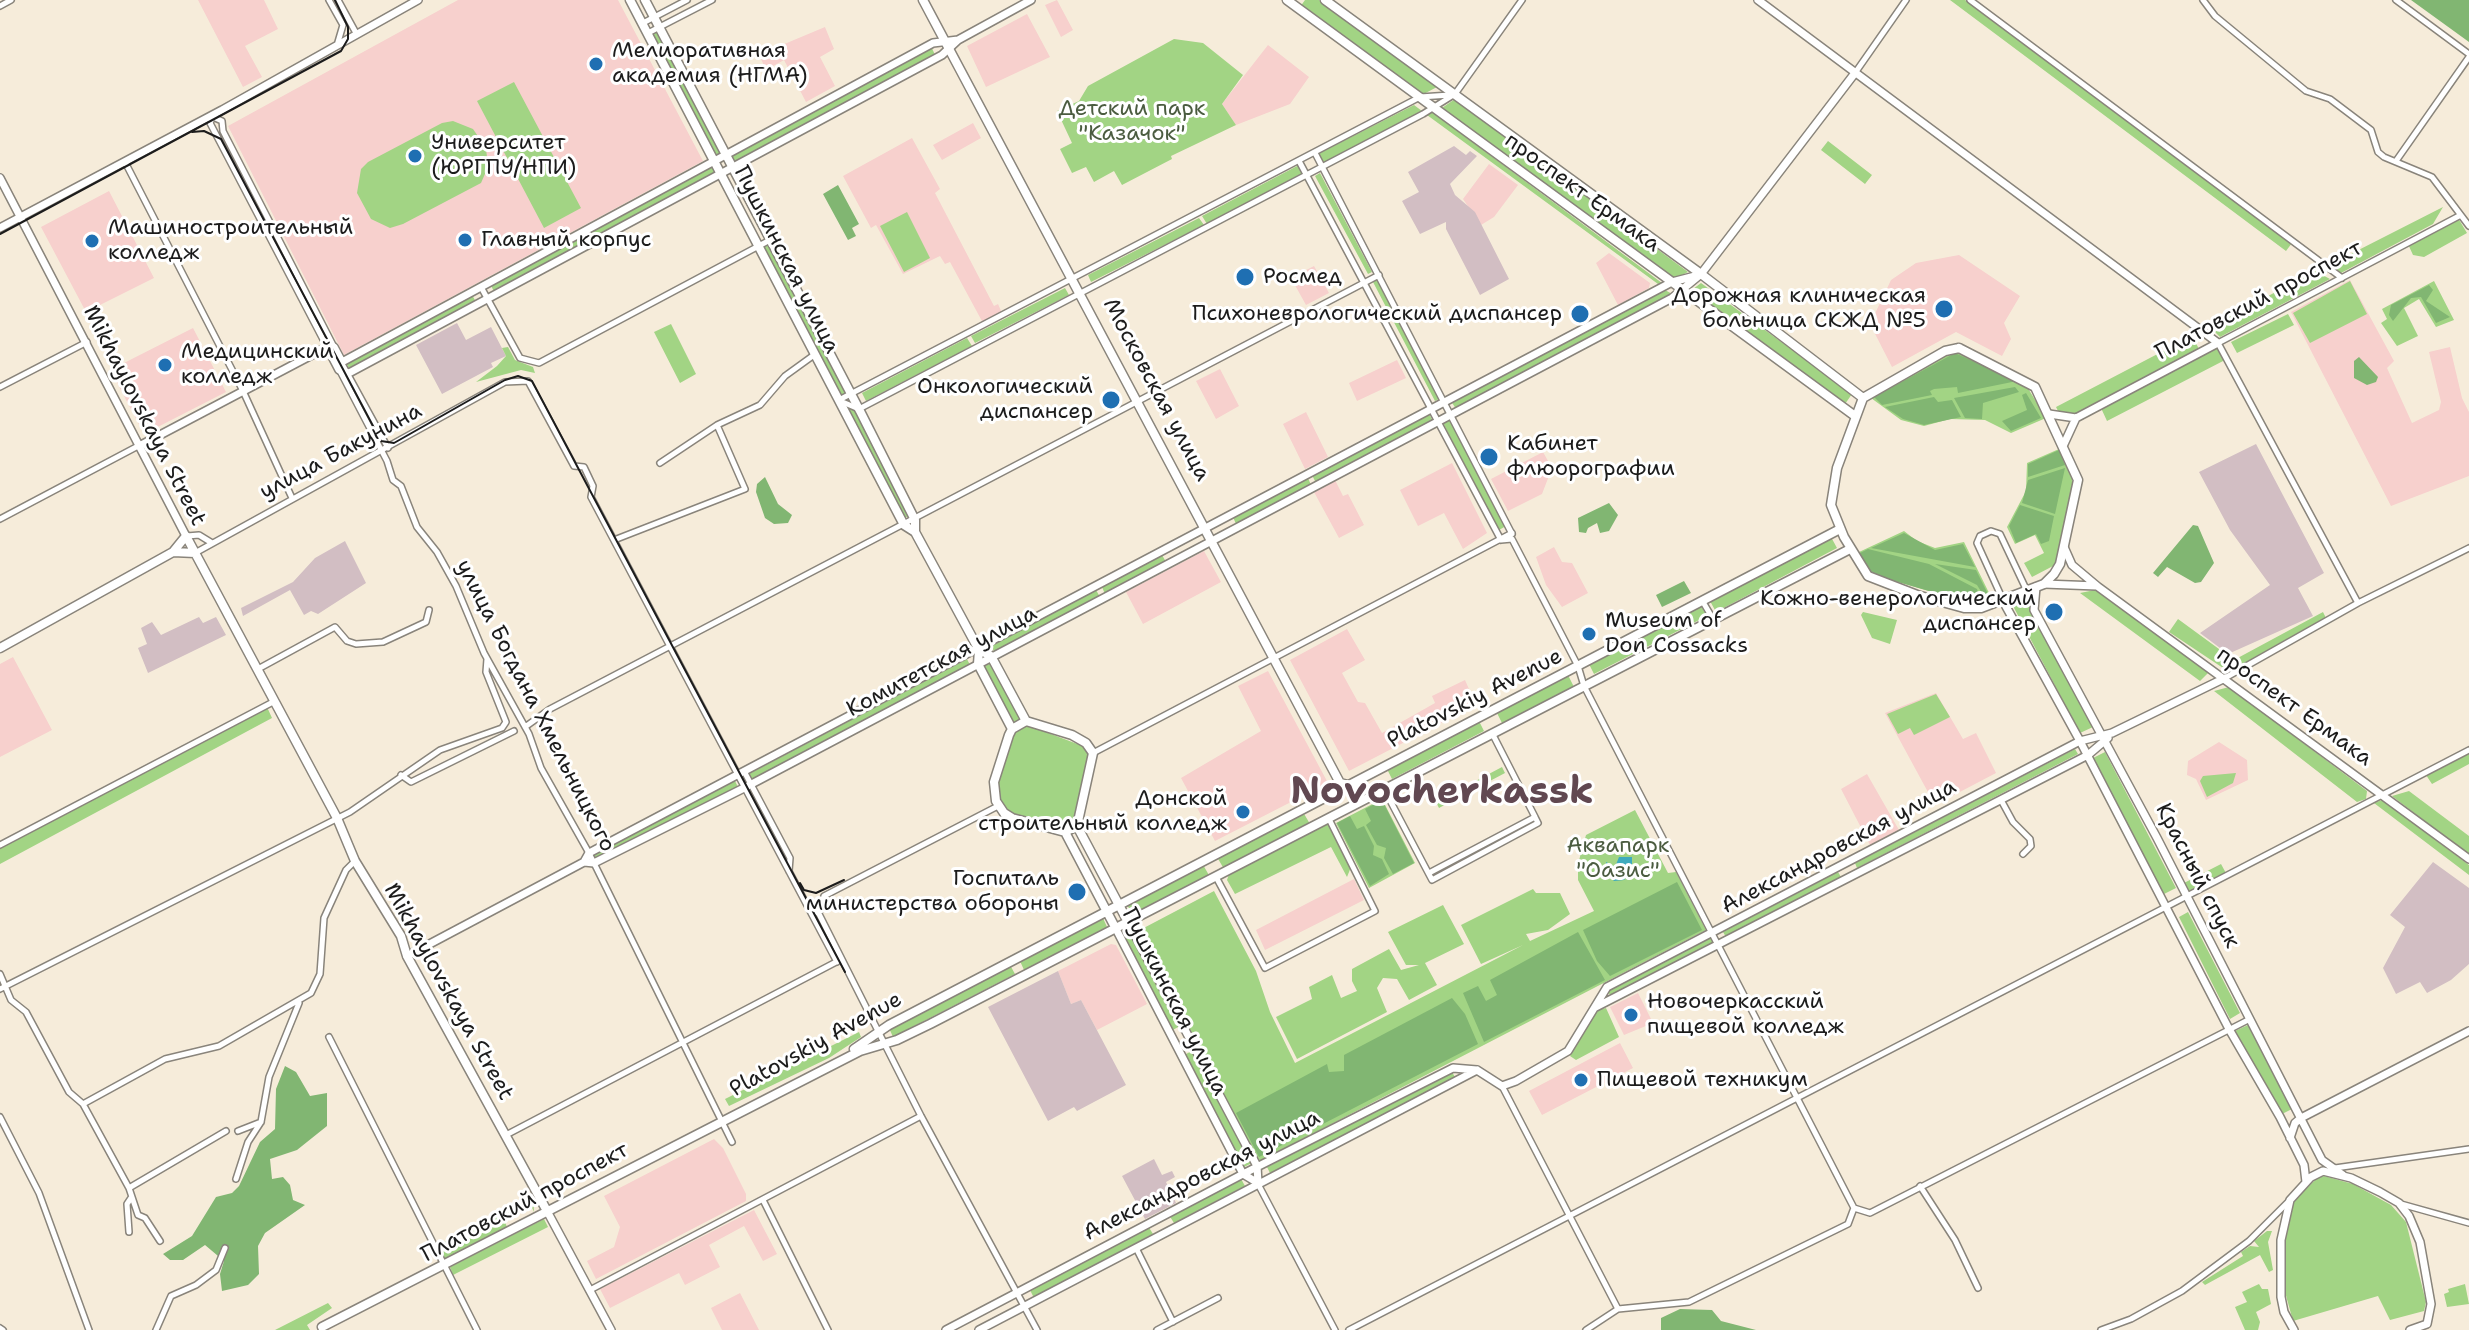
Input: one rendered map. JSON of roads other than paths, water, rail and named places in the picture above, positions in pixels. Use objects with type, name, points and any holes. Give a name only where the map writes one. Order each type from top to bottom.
[{"type":"main road","name":"Пушкинская улица","points":[[630,0],[904,525],[915,532]]},
{"type":"main road","name":"Пушкинская улица","points":[[645,0],[859,409],[915,520],[915,532],[979,650]]},
{"type":"main road","name":"Московская улица","points":[[926,0],[1341,775],[1364,778]]},
{"type":"main road","name":"проспект Ермака","points":[[1325,0],[1701,274],[1863,398]]},
{"type":"main road","name":"проспект Ермака","points":[[1294,2],[1855,416]]},
{"type":"main road","points":[[1959,348],[2028,381],[2049,414],[2078,480],[2060,564],[2035,587],[1981,608],[1964,608],[1879,583],[1868,576],[1850,549],[1831,505],[1831,491],[1863,398],[1945,351],[1959,348]]},
{"type":"main road","name":"Platovskiy Avenue","points":[[721,1121],[1206,858],[1840,529]]},
{"type":"main road","points":[[0,648],[173,552],[186,536]]},
{"type":"main road","name":"Mikhaylovskaya Street","points":[[186,536],[337,818],[355,861],[401,936],[407,956],[547,1211]]},
{"type":"main road","name":"Platovskiy Avenue","points":[[721,1121],[1116,929],[1850,549]]},
{"type":"main road","points":[[173,552],[195,553]]},
{"type":"main road","points":[[1012,729],[978,664],[979,650],[991,656],[1026,721],[1072,735],[1086,743],[1093,753],[1077,826],[1065,832],[1012,818],[998,806],[994,782],[1012,729],[1026,721]]},
{"type":"main road","name":"Московская улица","points":[[1276,656],[1337,777],[1346,786]]},
{"type":"main road","points":[[1485,714],[1492,733]]},
{"type":"main road","points":[[1331,794],[1337,777]]},
{"type":"main road","points":[[1346,786],[1380,791]]},
{"type":"main road","name":"Пушкинская улица","points":[[1077,826],[1128,922]]},
{"type":"main road","name":"Пушкинская улица","points":[[1065,832],[1116,929]]},
{"type":"main road","points":[[1206,858],[1215,877]]},
{"type":"main road","points":[[1014,960],[1022,976]]},
{"type":"main road","name":"Платовский проспект","points":[[322,1327],[721,1121]]},
{"type":"main road","points":[[341,1330],[345,1316]]},
{"type":"street","points":[[0,6],[11,0]]},
{"type":"street","points":[[329,0],[343,25],[341,39],[331,50]]},
{"type":"street","points":[[338,0],[356,33]]},
{"type":"street","points":[[0,228],[211,118],[418,0]]},
{"type":"street","points":[[643,23],[687,0]]},
{"type":"street","points":[[648,33],[712,0]]},
{"type":"street","points":[[951,43],[933,43],[481,286],[339,366],[349,373],[942,55],[951,43],[1031,0]]},
{"type":"street","points":[[839,400],[859,409],[1434,107],[1455,94],[1522,0]]},
{"type":"street","points":[[1758,0],[2218,343],[2358,603]]},
{"type":"street","name":"Комитетская улица","points":[[594,863],[748,786],[1684,291],[1701,274],[1855,73],[1906,0]]},
{"type":"street","points":[[1970,0],[2342,278]]},
{"type":"street","points":[[2203,0],[2215,16],[2306,91],[2330,99],[2371,130],[2378,152],[2432,177],[2469,226]]},
{"type":"street","points":[[2396,0],[2469,56],[2396,161]]},
{"type":"street","points":[[839,400],[1420,97],[1455,94]]},
{"type":"street","name":"улица Богдана Хмельницкого","points":[[211,118],[332,347]]},
{"type":"street","name":"улица Богдана Хмельницкого","points":[[211,118],[222,121],[223,131],[339,366],[385,450]]},
{"type":"street","points":[[1315,153],[1445,402],[1578,666],[1584,686],[1854,1208],[1870,1213],[2250,1019]]},
{"type":"street","points":[[1299,161],[1501,540]]},
{"type":"street","points":[[125,162],[243,391],[292,499]]},
{"type":"street","name":"Mikhaylovskaya Street","points":[[0,178],[186,536]]},
{"type":"street","points":[[1199,214],[1207,227]]},
{"type":"street","name":"Платовский проспект","points":[[2076,418],[2459,216]]},
{"type":"street","points":[[481,286],[520,358],[529,363],[539,363],[770,240]]},
{"type":"street","name":"Комитетская улица","points":[[589,853],[1099,587],[1672,282],[1701,274]]},
{"type":"street","points":[[525,727],[550,709],[1379,275]]},
{"type":"street","points":[[967,334],[974,348]]},
{"type":"street","points":[[0,387],[87,342]]},
{"type":"street","points":[[0,519],[332,347]]},
{"type":"street","points":[[660,463],[717,425],[760,405],[785,376],[814,355]]},
{"type":"street","name":"улица Богдана Хмельницкого","points":[[349,373],[417,527],[437,552],[456,586],[487,659],[525,727],[541,768],[589,853],[732,1142]]},
{"type":"street","name":"улица Бакунина","points":[[195,553],[512,380],[522,380],[532,385],[574,466],[584,467],[593,486],[591,497],[614,540]]},
{"type":"street","points":[[2049,414],[2076,418],[2064,444]]},
{"type":"street","points":[[717,425],[745,489],[614,540],[742,774],[789,872],[879,1033],[1037,1330]]},
{"type":"street","points":[[1308,474],[1315,485]]},
{"type":"street","points":[[2003,601],[1977,543],[1980,536],[1991,531],[1999,532],[2035,587],[2097,586]]},
{"type":"street","points":[[186,536],[199,535],[212,543]]},
{"type":"street","points":[[1093,753],[1512,536]]},
{"type":"street","name":"проспект Ермака","points":[[2064,547],[2072,565],[2097,586],[2469,859]]},
{"type":"street","name":"Александровская улица","points":[[1594,1009],[2088,755],[2112,733],[2225,678],[2358,603],[2469,548]]},
{"type":"street","points":[[1099,587],[1104,597]]},
{"type":"street","name":"Красный спуск","points":[[2035,587],[2034,610],[2187,897],[2301,1118],[2322,1160],[2324,1171]]},
{"type":"street","name":"Красный спуск","points":[[2003,601],[2088,755],[2229,1029],[2284,1125],[2304,1165],[2306,1182]]},
{"type":"street","points":[[1703,602],[1713,619]]},
{"type":"street","points":[[258,669],[335,627],[347,641],[370,644],[426,622],[429,610]]},
{"type":"street","points":[[3,987],[337,818],[379,795],[401,775],[440,750],[471,742],[506,725],[486,672],[487,659]]},
{"type":"street","points":[[0,845],[273,702]]},
{"type":"street","points":[[844,721],[850,731]]},
{"type":"street","points":[[401,775],[411,782],[514,731]]},
{"type":"street","points":[[1380,791],[1432,880],[1538,823],[1492,733]]},
{"type":"street","name":"Александровская улица","points":[[1502,1086],[1564,1055],[1607,987],[2080,741],[2104,738]]},
{"type":"street","points":[[1349,1330],[2469,750]]},
{"type":"street","points":[[2001,800],[2013,822],[2030,839],[2031,846],[2023,854]]},
{"type":"street","points":[[819,914],[824,896],[998,806]]},
{"type":"street","points":[[1429,873],[1535,817]]},
{"type":"street","points":[[1215,877],[1265,968],[1375,911],[1328,818]]},
{"type":"street","points":[[407,956],[584,862],[589,853]]},
{"type":"street","points":[[236,1179],[248,1142],[261,1122],[269,1077],[287,1028],[320,974],[324,918],[346,870],[355,861]]},
{"type":"street","points":[[584,862],[594,863]]},
{"type":"street","points":[[807,905],[819,914],[840,961]]},
{"type":"street","name":"Пушкинская улица","points":[[1128,922],[1257,1166],[1258,1183],[1335,1330]]},
{"type":"street","name":"Пушкинская улица","points":[[1116,929],[1243,1174]]},
{"type":"street","points":[[506,1135],[840,961]]},
{"type":"street","points":[[0,974],[3,987],[11,1000],[26,1012],[69,1092],[83,1104],[129,1188],[138,1215],[145,1218],[160,1241]]},
{"type":"street","points":[[83,1104],[165,1059],[219,1046],[283,1008],[299,1005]]},
{"type":"street","points":[[2284,1125],[2469,1031]]},
{"type":"street","points":[[329,1037],[477,1330]]},
{"type":"street","name":"Александровская улица","points":[[946,1330],[1257,1166],[1453,1068],[1477,1070]]},
{"type":"street","points":[[1477,1070],[1502,1086],[1618,1309]]},
{"type":"street","name":"Александровская улица","points":[[979,1330],[1477,1070]]},
{"type":"street","points":[[590,1290],[921,1116]]},
{"type":"street","points":[[0,1117],[39,1193],[89,1330]]},
{"type":"street","points":[[2290,1138],[2295,1123],[2301,1118]]},
{"type":"street","points":[[238,1131],[261,1122]]},
{"type":"street","points":[[129,1188],[226,1131]]},
{"type":"street","points":[[2101,1330],[2166,1301],[2265,1227],[2306,1182],[2324,1171],[2469,1149]]},
{"type":"street","points":[[2324,1171],[2343,1175],[2399,1203],[2469,1223]]},
{"type":"street","points":[[1243,1174],[1258,1183]]},
{"type":"street","points":[[1920,1186],[1955,1240],[1978,1288]]},
{"type":"street","points":[[129,1232],[127,1204],[132,1197]]},
{"type":"street","points":[[763,1200],[828,1330]]},
{"type":"street","points":[[2290,1200],[2283,1229],[2281,1297],[2284,1312],[2294,1330]]},
{"type":"street","points":[[2399,1203],[2420,1242],[2431,1304],[2427,1324],[2410,1330]]},
{"type":"street","points":[[1586,1330],[1618,1309],[1689,1302],[1848,1224],[1854,1208]]},
{"type":"street","name":"Mikhaylovskaya Street","points":[[547,1211],[611,1330]]},
{"type":"street","points":[[2265,1227],[2283,1229]]},
{"type":"street","points":[[156,1330],[171,1296],[196,1285],[216,1270],[225,1248]]},
{"type":"street","points":[[1136,1248],[1173,1322]]},
{"type":"street","points":[[1157,1330],[1218,1298]]},
{"type":"water","points":[[1619,857],[1632,857],[1632,869],[1624,880],[1614,881],[1606,872],[1606,862],[1615,867]]},
{"type":"tram line","points":[[0,234],[341,51],[348,39],[348,27],[335,0]]},
{"type":"tram line","points":[[192,132],[204,131],[221,139],[381,441],[394,443],[505,380],[518,376],[532,381],[845,972]]},
{"type":"tram line","points":[[800,883],[804,890],[816,893],[844,880]]},
{"type":"place","name":"Мелиоративная академия (НГМА)","points":[[596,64]]},
{"type":"place","name":"Университет (ЮРГПУ/НПИ)","points":[[415,156]]},
{"type":"place","name":"Главный корпус","points":[[465,240]]},
{"type":"place","name":"Машиностроительный колледж","points":[[92,241]]},
{"type":"place","name":"Росмед","points":[[1245,277]]},
{"type":"place","name":"Дорожная клиническая больница СКЖД №5","points":[[1944,309]]},
{"type":"place","name":"Психоневрологический диспансер","points":[[1580,314]]},
{"type":"place","name":"Медицинский колледж","points":[[165,365]]},
{"type":"place","name":"Онкологический диспансер","points":[[1111,400]]},
{"type":"place","name":"Кабинет флюорографии","points":[[1489,457]]},
{"type":"place","name":"Кожно-венерологический диспансер","points":[[2054,612]]},
{"type":"place","name":"Museum of Don Cossacks","points":[[1589,634]]},
{"type":"place","name":"Донской строительный колледж","points":[[1243,812]]},
{"type":"place","name":"Госпиталь министерства обороны","points":[[1077,892]]},
{"type":"place","name":"Новочеркасский пищевой колледж","points":[[1631,1015]]},
{"type":"place","name":"Пищевой техникум","points":[[1581,1080]]},
{"type":"district","name":"Novocherkassk","points":[[1442,793]]},
{"type":"park label","name":"Детский парк \"Казачок\"","points":[[1132,122]]},
{"type":"park label","name":"Аквапарк \"Оазис\"","points":[[1618,858]]}]
